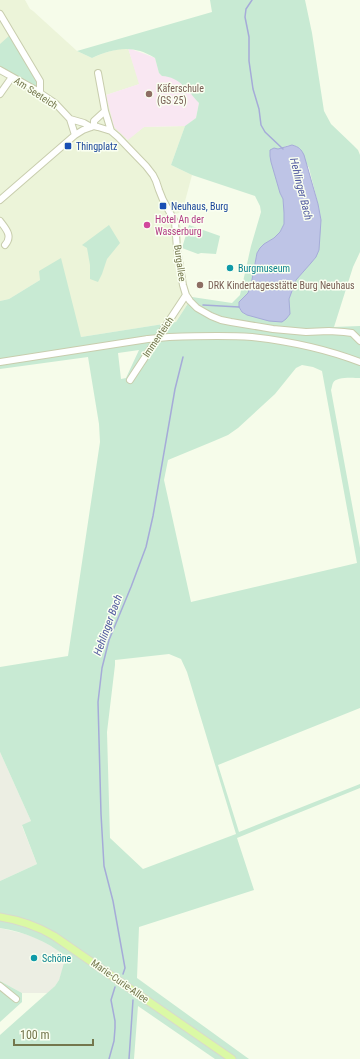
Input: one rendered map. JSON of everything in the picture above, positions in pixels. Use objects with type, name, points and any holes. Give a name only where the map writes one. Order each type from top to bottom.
[{"type":"main road","name":"Marie-Curie-Allee","points":[[0,917],[23,922],[42,929],[54,936],[232,1059]]},
{"type":"street","points":[[0,14],[40,81],[40,93]]},
{"type":"street","name":"Am Seeteich","points":[[0,70],[55,103],[70,119],[75,135]]},
{"type":"street","points":[[98,73],[111,131]]},
{"type":"street","points":[[0,94],[12,77]]},
{"type":"street","points":[[0,200],[75,135],[92,127],[94,121],[106,111]]},
{"type":"street","name":"Am Seeteich","points":[[70,119],[92,127]]},
{"type":"street","name":"Burgallee","points":[[92,127],[98,127],[111,131],[146,166],[156,181],[176,226],[177,249],[186,295],[197,308],[221,320],[294,331],[330,331],[352,333],[360,341]]},
{"type":"street","points":[[0,221],[7,229],[9,234],[8,241],[5,246]]},
{"type":"street","name":"Immenteich","points":[[130,380],[186,295]]},
{"type":"street","points":[[0,362],[169,337],[252,337],[319,350],[359,361],[360,354]]},
{"type":"street","points":[[0,986],[16,999]]},
{"type":"shaded area","points":[[0,0],[25,0],[30,9],[77,51],[92,58],[118,49],[128,48],[140,84],[106,95],[127,140],[144,127],[185,126],[171,165],[192,175],[184,205],[179,213],[175,214],[181,227],[181,246],[186,290],[192,297],[176,322],[81,337],[40,280],[9,299],[0,301]]},
{"type":"shaded area","points":[[210,0],[305,0],[312,33],[324,111],[331,124],[358,150],[360,155],[360,252],[353,267],[334,327],[360,326],[360,378],[338,379],[333,383],[331,390],[360,548],[360,708],[218,765],[239,832],[360,784],[360,788],[237,838],[254,890],[139,927],[137,978],[249,1059],[215,1059],[138,1006],[134,1059],[0,1059],[0,1035],[55,986],[59,980],[66,956],[35,938],[0,928],[0,881],[37,864],[22,825],[31,821],[0,752],[0,667],[68,656],[100,442],[99,424],[88,357],[0,369],[0,301],[9,299],[40,280],[39,271],[61,258],[81,337],[176,322],[192,297],[232,303],[240,295],[251,246],[261,212],[255,196],[192,175],[171,165],[185,126],[196,118],[199,103],[179,82],[162,76],[159,73],[155,58],[147,54],[131,49],[124,49],[108,52],[92,58],[77,51],[212,12]],"holes":[[[292,145],[297,147],[309,168],[321,220],[316,257],[296,280],[289,299],[247,315],[242,312],[239,307],[251,285],[257,253],[264,244],[280,232],[284,224],[283,199],[270,156],[286,146]],[[139,350],[126,378],[121,379],[118,353]],[[302,365],[313,367],[322,371],[357,563],[191,602],[164,480],[168,460],[228,435],[238,428],[275,394],[296,368]],[[169,654],[181,659],[187,672],[236,834],[143,869],[110,838],[107,732],[115,660]]]},
{"type":"shaded area","points":[[10,35],[39,83],[37,88],[0,66],[0,44]]},
{"type":"shaded area","name":"Käferschule (GS 25)","points":[[128,48],[155,58],[159,73],[162,76],[170,76],[186,87],[199,103],[196,118],[185,126],[144,127],[128,140],[114,127],[106,95],[139,84]]},
{"type":"shaded area","points":[[109,225],[120,243],[107,259],[98,282],[90,279],[90,265],[87,248],[82,245]]},
{"type":"shaded area","points":[[189,225],[220,236],[216,254],[198,254],[182,248]]},
{"type":"shaded area","points":[[0,752],[31,821],[22,826],[37,864],[0,881]]},
{"type":"shaded area","points":[[0,928],[25,934],[41,940],[67,956],[59,980],[48,993],[22,993],[0,981]]},
{"type":"shaded area","points":[[0,981],[22,993],[22,1002],[0,1022]]},
{"type":"water","points":[[292,145],[300,148],[304,155],[318,204],[321,220],[319,250],[316,257],[296,280],[289,299],[290,314],[282,322],[269,321],[247,315],[242,312],[239,307],[239,302],[248,293],[251,285],[257,253],[264,244],[280,232],[284,224],[283,199],[271,162],[270,150]]},
{"type":"waterway","name":"Hehlinger Bach","points":[[252,0],[246,9],[245,17],[249,37],[249,61],[253,89],[259,109],[261,125],[265,132],[283,149]]},
{"type":"waterway","name":"Hehlinger Bach","points":[[203,305],[239,307]]},
{"type":"waterway","name":"Hehlinger Bach","points":[[123,974],[125,968],[113,901],[104,866],[98,702],[102,668],[109,640],[146,547],[153,516],[175,389],[183,357]]},
{"type":"waterway","name":"Hehlinger Bach","points":[[109,1059],[114,1041],[115,1021],[111,1000],[115,987]]},
{"type":"waterway","points":[[129,1059],[133,1000]]},
{"type":"place","name":"Käferschule (GS 25)","points":[[149,94]]},
{"type":"place","name":"Thingplatz","points":[[68,146]]},
{"type":"place","name":"Neuhaus, Burg","points":[[163,206]]},
{"type":"place","name":"Hotel An der Wasserburg","points":[[147,225]]},
{"type":"place","name":"Burgmuseum","points":[[230,268]]},
{"type":"place","name":"DRK Kindertagesstätte Burg Neuhaus","points":[[200,285]]},
{"type":"place","name":"Schöne","points":[[34,958]]}]
